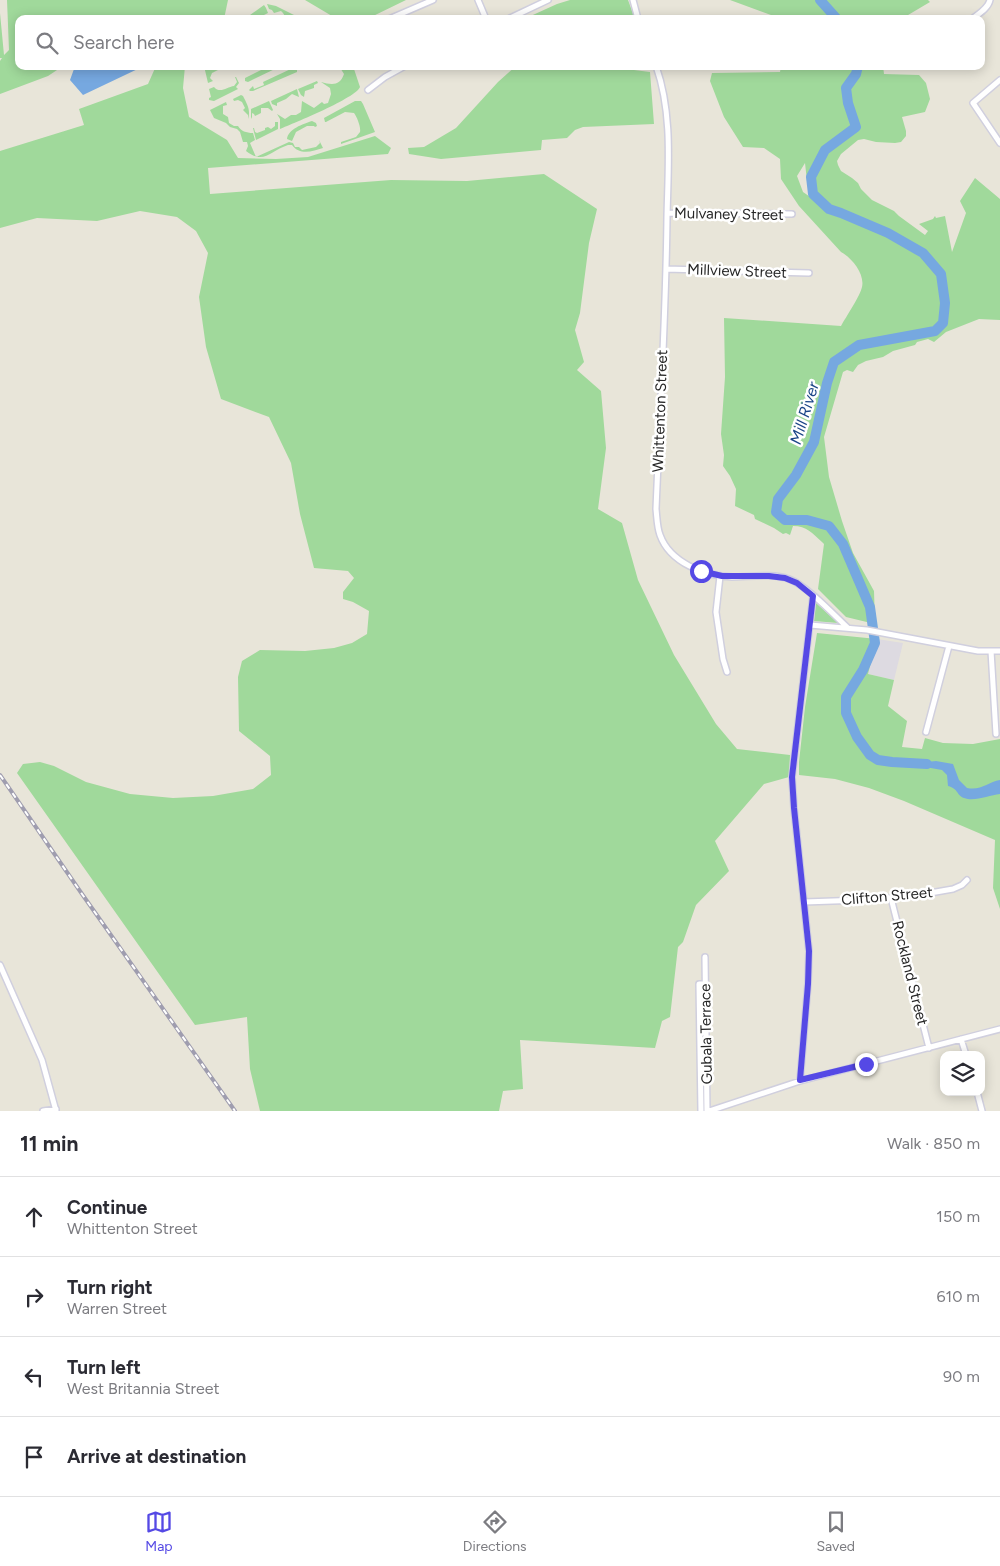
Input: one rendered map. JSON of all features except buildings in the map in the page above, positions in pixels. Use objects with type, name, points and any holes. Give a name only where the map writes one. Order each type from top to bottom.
[{"type":"street","points":[[399,15],[433,0]]},
{"type":"street","points":[[478,0],[484,15]]},
{"type":"street","points":[[516,15],[548,0]]},
{"type":"street","points":[[633,0],[637,15]]},
{"type":"street","points":[[977,15],[989,5],[990,0]]},
{"type":"street","points":[[368,90],[398,70]]},
{"type":"street","name":"Whittenton Street","points":[[657,70],[667,115],[666,268],[656,509],[658,525],[664,542],[677,558],[701,571],[720,576],[769,576],[785,578],[797,583],[848,628]]},
{"type":"street","points":[[1000,80],[973,103],[1000,143]]},
{"type":"street","name":"Mulvaney Street","points":[[667,213],[792,214]]},
{"type":"street","name":"Millview Street","points":[[666,268],[809,272]]},
{"type":"street","points":[[720,576],[716,612],[723,659],[727,672]]},
{"type":"street","points":[[800,1080],[809,963],[792,777],[813,596]]},
{"type":"street","points":[[810,625],[867,630],[978,651],[1000,651]]},
{"type":"street","points":[[926,732],[949,646]]},
{"type":"street","points":[[991,651],[996,734]]},
{"type":"street","name":"Clifton Street","points":[[804,902],[891,898],[952,889],[962,885],[967,880]]},
{"type":"street","name":"Rockland Street","points":[[891,898],[929,1048]]},
{"type":"street","name":"Gubala Terrace","points":[[705,957],[708,1111]]},
{"type":"street","points":[[0,965],[42,1060],[56,1110],[44,1111]]},
{"type":"street","name":"Gubala Terrace","points":[[701,1111],[699,984],[705,984]]},
{"type":"street","points":[[708,1111],[800,1080],[1000,1029]]},
{"type":"street","points":[[961,1039],[965,1051]]},
{"type":"street","points":[[977,1096],[982,1111]]},
{"type":"shaded area","points":[[877,639],[903,643],[894,680],[868,674]]},
{"type":"green space","points":[[7,0],[228,0],[225,15],[15,15],[15,70],[57,70],[48,76],[0,94],[0,61],[2,58],[0,58],[0,13],[4,55],[9,50]]},
{"type":"green space","points":[[305,0],[406,0],[375,15],[330,15]]},
{"type":"green space","points":[[570,0],[628,0],[634,15],[533,15]]},
{"type":"green space","points":[[730,0],[928,0],[930,2],[908,15],[771,15]]},
{"type":"green space","points":[[267,4],[276,6],[294,15],[284,15],[281,11],[274,13]]},
{"type":"green space","points":[[264,5],[268,13],[264,15],[250,15]]},
{"type":"green space","points":[[154,70],[185,70],[183,88],[189,117],[227,140],[238,158],[276,159],[308,157],[375,136],[391,148],[388,154],[208,168],[210,194],[391,180],[467,181],[544,174],[597,209],[589,243],[580,313],[575,330],[584,362],[577,370],[601,391],[606,448],[598,509],[622,523],[638,580],[674,655],[716,724],[737,749],[790,755],[789,777],[764,784],[715,841],[729,871],[696,905],[683,942],[678,947],[670,1017],[662,1021],[655,1048],[520,1040],[523,1089],[503,1091],[499,1111],[260,1111],[250,1069],[247,1017],[195,1025],[17,773],[23,764],[40,762],[54,766],[86,782],[130,794],[173,798],[213,796],[253,789],[271,775],[270,756],[239,731],[238,677],[242,661],[260,650],[305,651],[334,648],[352,643],[367,634],[369,611],[343,599],[343,592],[354,578],[348,571],[314,568],[300,514],[291,463],[269,417],[221,399],[206,347],[199,297],[208,253],[196,231],[177,217],[140,211],[97,221],[37,218],[0,228],[0,151],[84,125],[79,109],[148,84]]},
{"type":"green space","points":[[205,70],[218,70],[212,73],[210,78],[213,81],[208,83]]},
{"type":"green space","points":[[261,70],[273,70],[248,82],[245,81],[245,78]]},
{"type":"green space","points":[[289,70],[297,70],[297,72],[253,91],[249,90],[253,86],[254,89],[264,85],[263,82]]},
{"type":"green space","points":[[342,70],[354,70],[360,87],[356,92],[324,110],[280,129],[280,119],[277,114],[285,119],[291,115],[296,115],[301,112],[302,101],[314,108],[322,102],[324,104],[328,103],[331,94],[330,88],[321,82],[338,83],[344,74]]},
{"type":"green space","points":[[512,70],[634,70],[650,72],[654,124],[583,127],[575,130],[567,138],[542,140],[541,150],[441,159],[409,154],[408,148],[424,147],[456,128]]},
{"type":"green space","points":[[780,70],[884,70],[884,74],[919,75],[926,83],[930,99],[925,112],[902,117],[906,136],[901,142],[895,143],[858,140],[841,154],[837,161],[841,171],[858,183],[872,200],[894,211],[925,235],[928,231],[919,224],[933,219],[935,216],[936,218],[945,216],[952,252],[966,213],[960,201],[975,178],[1000,199],[1000,320],[979,319],[946,332],[934,342],[928,339],[917,342],[915,345],[893,351],[883,357],[866,361],[858,365],[853,372],[847,370],[843,372],[824,437],[829,477],[853,553],[874,591],[875,624],[846,617],[818,589],[824,544],[812,533],[802,527],[793,526],[790,535],[783,534],[755,519],[754,515],[735,506],[736,489],[723,466],[724,455],[721,434],[725,377],[724,318],[841,326],[861,291],[862,277],[857,267],[799,206],[781,179],[780,159],[764,148],[743,147],[724,117],[710,81],[712,73],[780,72]],"holes":[[[805,163],[807,181],[819,203],[803,192],[797,176]]]},
{"type":"green space","points":[[235,77],[239,83],[236,87],[238,89],[214,101],[209,100],[211,97],[209,89],[214,87],[221,90],[234,86],[237,82]]},
{"type":"green space","points":[[317,81],[318,83],[314,85],[314,88],[305,91],[304,97],[301,95],[298,89]]},
{"type":"green space","points":[[297,89],[299,97],[292,94],[277,103],[277,106],[272,104],[271,101]]},
{"type":"green space","points":[[241,95],[248,107],[249,113],[248,119],[248,115],[243,110],[245,108],[242,102],[234,101],[233,99]]},
{"type":"green space","points":[[269,101],[272,111],[268,108],[261,108],[261,113],[255,116],[252,113],[251,119],[251,109]]},
{"type":"green space","points":[[355,101],[361,101],[363,104],[375,132],[341,144],[341,142],[356,137],[360,132],[354,113],[345,112],[326,122],[324,118]]},
{"type":"green space","points":[[226,102],[227,105],[223,106],[223,114],[228,117],[229,123],[238,126],[248,133],[253,133],[255,140],[250,143],[256,156],[246,151],[247,142],[243,142],[237,129],[214,118],[210,110]]},
{"type":"green space","points":[[312,121],[317,126],[307,126],[296,132],[292,141],[287,139],[290,132],[300,125]]},
{"type":"green space","points":[[275,122],[278,122],[278,129],[256,140],[253,128],[257,133],[268,127],[271,129],[275,126]]},
{"type":"green space","points":[[319,140],[323,148],[303,152],[299,151],[292,145],[288,145],[267,156],[257,157],[289,142],[302,150],[316,147],[320,143]]},
{"type":"green space","points":[[816,603],[838,623],[814,621]]},
{"type":"green space","points":[[817,633],[877,639],[868,674],[894,680],[888,706],[907,721],[902,747],[922,749],[925,738],[943,743],[973,744],[1000,739],[1000,909],[993,888],[995,840],[869,788],[835,779],[799,775],[805,707]]},
{"type":"water","points":[[74,70],[136,70],[83,95],[70,80]]},
{"type":"water","points":[[936,761],[953,764],[959,780],[967,788],[972,789],[1000,780],[1000,794],[977,799],[964,798],[948,786],[947,775],[942,770],[908,764]]},
{"type":"waterway","name":"Mill River","points":[[820,0],[833,15]]},
{"type":"waterway","name":"Mill River","points":[[857,70],[846,88],[848,103],[856,127],[825,150],[811,177],[813,194],[829,209],[888,233],[923,253],[941,274],[945,303],[943,323],[935,331],[859,345],[834,362],[827,383],[814,442],[796,475],[778,499],[776,512],[785,520],[807,520],[829,526],[843,544],[870,607],[875,643],[863,670],[846,697],[846,713],[857,737],[870,755],[878,760],[927,764]]},
{"type":"railway","points":[[0,775],[235,1111]]},
{"type":"route","points":[[701,571],[732,577],[769,576],[790,579],[813,596],[792,777],[809,951],[800,1080],[866,1064]]}]
